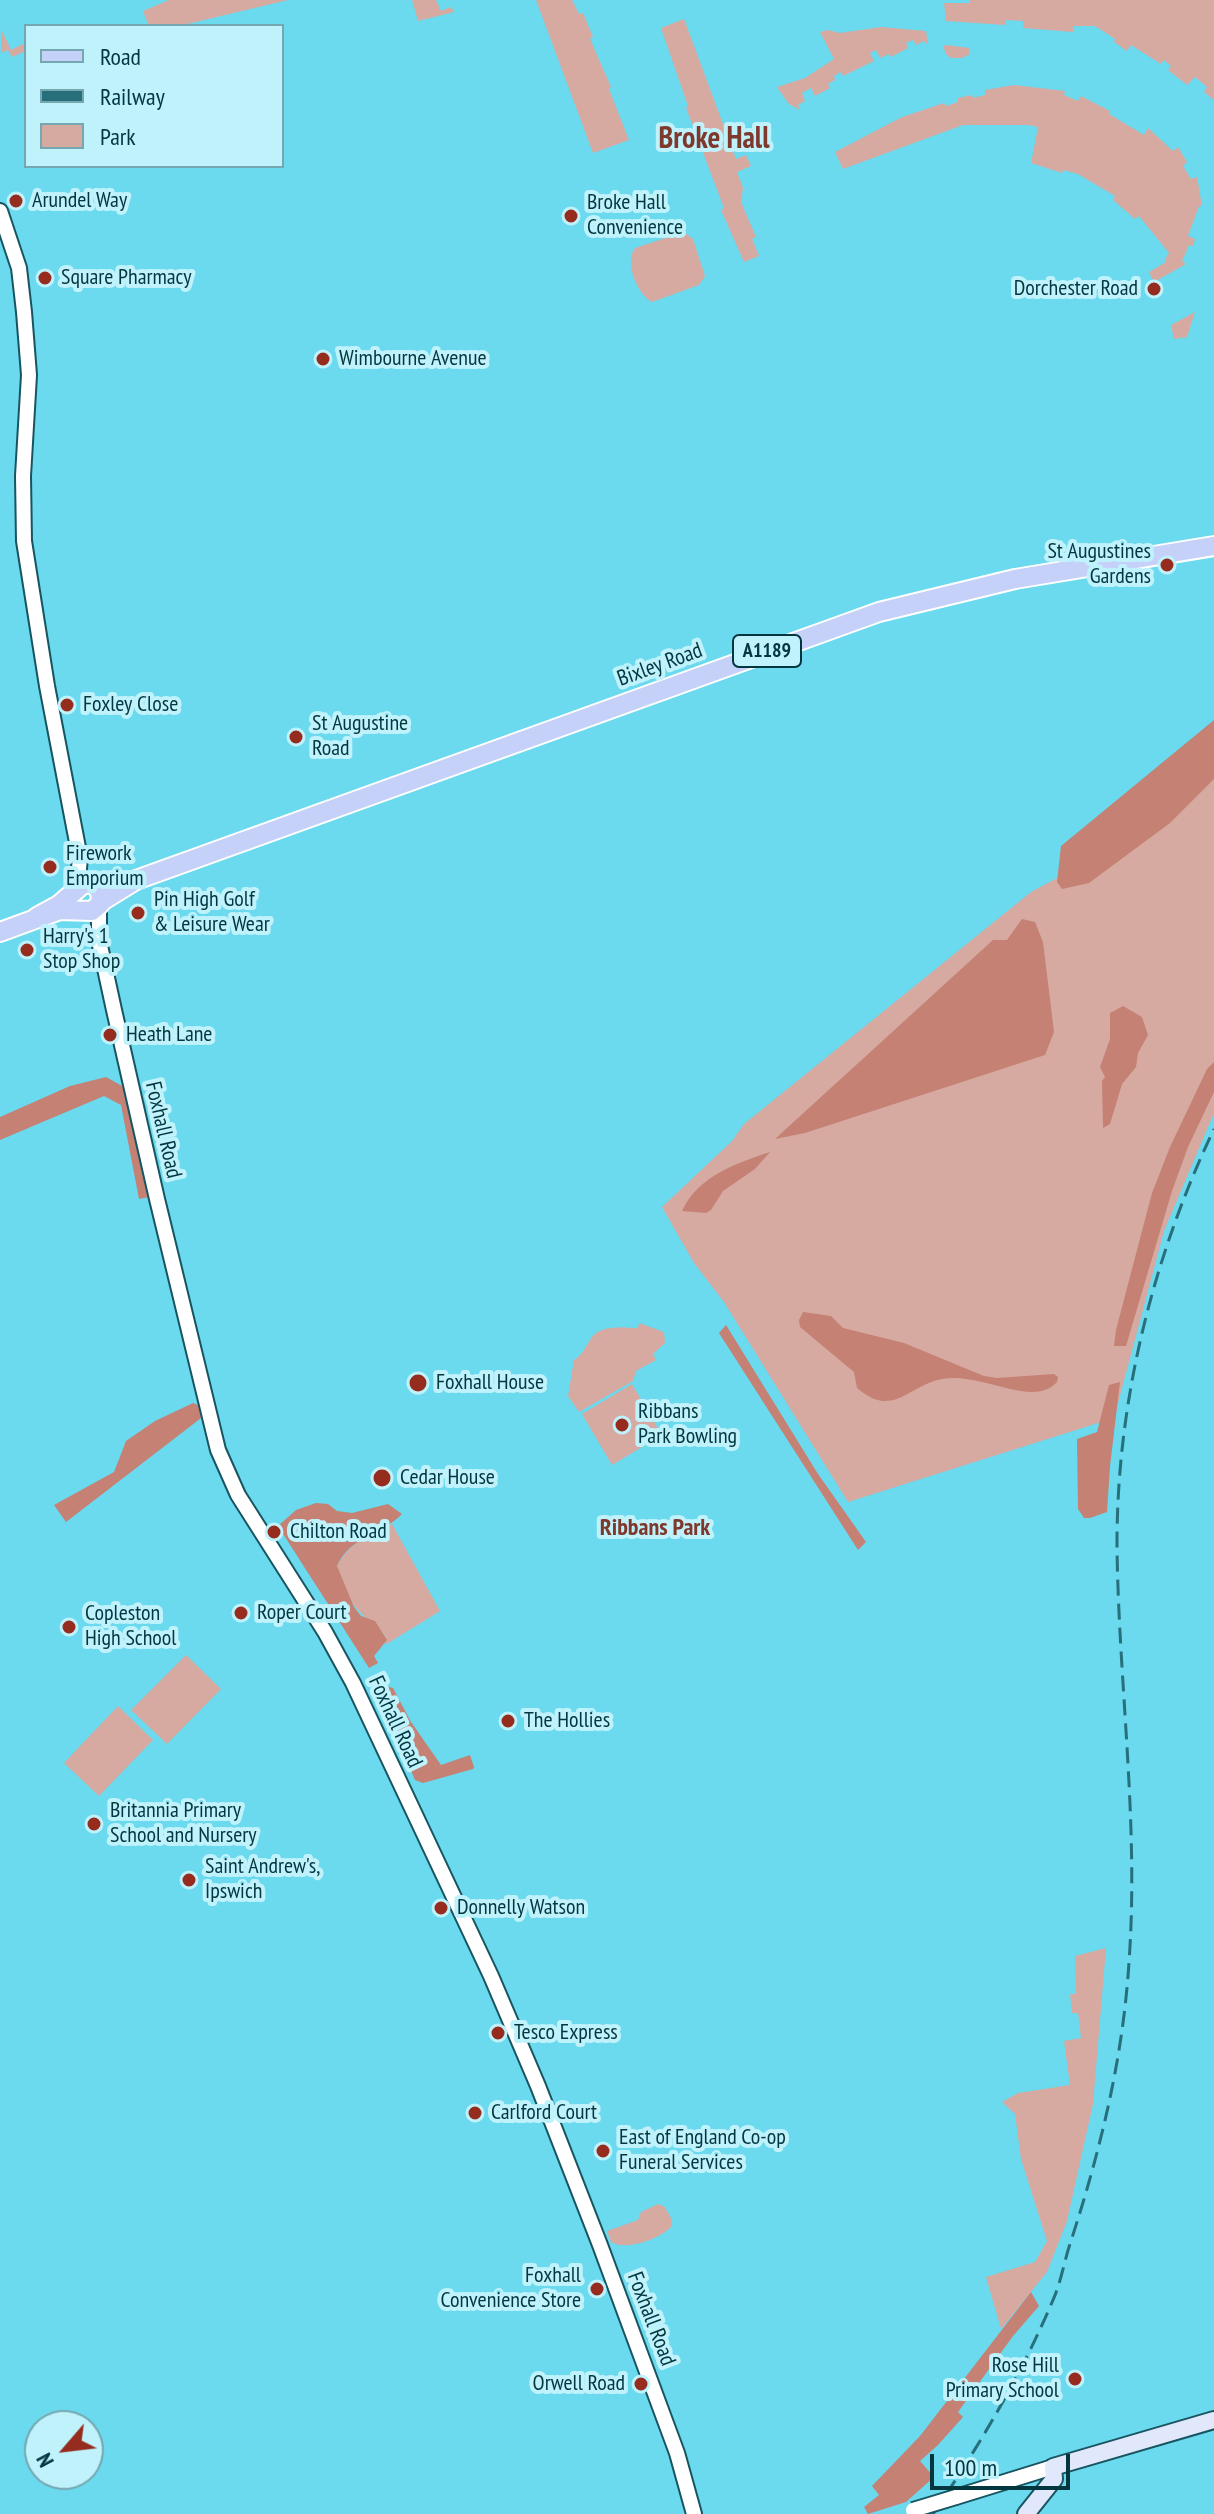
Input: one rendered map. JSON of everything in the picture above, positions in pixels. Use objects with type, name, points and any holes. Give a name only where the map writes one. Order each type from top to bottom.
[{"type":"main road","name":"Bixley Road","points":[[88,897],[879,612],[1015,579],[1214,546]]},
{"type":"main road","points":[[0,932],[88,897]]},
{"type":"main road","points":[[1026,2514],[1054,2479],[1053,2467],[1214,2420]]},
{"type":"street","name":"Foxhall Road","points":[[0,211],[19,268],[25,327],[29,375],[23,476],[24,541],[47,686],[88,897],[218,1450],[238,1495],[325,1632],[353,1683],[491,1976],[600,2245],[677,2453],[694,2514]]},
{"type":"street","points":[[906,2512],[1053,2467]]},
{"type":"green space","points":[[169,0],[288,0],[187,24],[148,24],[143,11]]},
{"type":"green space","points":[[412,0],[436,0],[441,11],[451,7],[454,12],[418,21]]},
{"type":"green space","points":[[536,0],[572,0],[579,14],[583,13],[629,140],[593,153]]},
{"type":"green space","points":[[970,0],[1214,0],[1214,100],[1204,92],[1207,87],[1195,77],[1187,85],[1168,70],[1171,66],[1164,60],[1161,64],[1131,45],[1127,51],[1095,26],[1074,26],[1073,32],[1023,28],[1023,21],[1006,20],[1005,25],[946,21],[944,3],[970,3]]},
{"type":"green space","points":[[684,19],[736,159],[746,155],[751,166],[737,172],[743,188],[741,202],[756,237],[752,239],[759,256],[744,262],[721,210],[724,208],[686,108],[688,106],[661,28]]},
{"type":"green space","points":[[881,27],[926,31],[928,45],[924,41],[916,45],[913,40],[906,43],[908,48],[891,57],[889,54],[880,58],[876,50],[870,53],[874,61],[843,76],[841,72],[834,76],[835,80],[828,84],[830,88],[815,96],[811,88],[802,93],[805,101],[798,105],[800,110],[789,104],[777,87],[805,78],[834,59],[820,32],[840,33]]},
{"type":"green space","points":[[1,29],[11,50],[24,44],[24,52],[12,57],[8,50],[1,53]]},
{"type":"green space","points":[[943,46],[969,48],[970,54],[951,58]]},
{"type":"green space","points":[[1014,85],[1065,91],[1064,95],[1078,101],[1081,96],[1110,111],[1109,114],[1144,135],[1148,128],[1173,151],[1178,147],[1187,162],[1183,166],[1191,179],[1197,177],[1202,206],[1199,206],[1188,236],[1195,239],[1182,261],[1186,264],[1154,282],[1149,272],[1166,262],[1169,253],[1139,216],[1135,219],[1113,200],[1115,196],[1078,174],[1063,170],[1062,173],[1031,163],[1038,127],[963,125],[843,169],[835,152],[902,117],[944,103],[946,106],[958,102],[958,98],[985,95],[985,90]]},
{"type":"green space","points":[[684,232],[693,239],[705,276],[699,285],[652,302],[637,285],[632,254],[635,248]]},
{"type":"green space","points":[[1195,312],[1187,337],[1174,339],[1171,325]]},
{"type":"green space","points":[[1214,749],[1214,1113],[1164,1231],[1114,1418],[848,1502],[724,1302],[694,1263],[662,1207],[732,1141],[744,1124],[1031,892],[1057,878]]},
{"type":"green space","points":[[639,1323],[664,1332],[665,1343],[653,1354],[656,1360],[636,1371],[633,1381],[579,1412],[568,1396],[574,1360],[599,1331],[638,1328]]},
{"type":"green space","name":"Ribbans Park Bowling","points":[[632,1384],[662,1435],[612,1465],[582,1414]]},
{"type":"green space","points":[[392,1524],[440,1611],[385,1645],[384,1634],[348,1597],[337,1566],[361,1540]]},
{"type":"green space","points":[[186,1655],[221,1689],[167,1744],[131,1710]]},
{"type":"green space","points":[[118,1706],[153,1740],[99,1796],[64,1763]]},
{"type":"green space","points":[[1106,1948],[1093,2104],[1067,2221],[1047,2272],[1001,2329],[986,2277],[1035,2262],[1047,2241],[1021,2159],[1015,2114],[1002,2102],[1018,2093],[1070,2085],[1064,2041],[1081,2038],[1078,2013],[1072,2013],[1070,1994],[1076,1994],[1075,1956]]},
{"type":"green space","points":[[658,2204],[665,2207],[672,2220],[671,2227],[651,2239],[634,2244],[611,2242],[607,2231],[638,2220],[641,2212]]},
{"type":"shaded area","points":[[1214,720],[1214,779],[1170,823],[1089,883],[1062,889],[1057,882],[1061,846]]},
{"type":"shaded area","points":[[1022,919],[1035,922],[1043,942],[1054,1032],[1045,1055],[805,1133],[775,1139],[993,940],[1007,940]]},
{"type":"shaded area","points":[[1123,1006],[1142,1017],[1148,1035],[1138,1053],[1136,1067],[1122,1084],[1110,1124],[1103,1128],[1102,1081],[1105,1077],[1100,1067],[1110,1039],[1110,1013]]},
{"type":"shaded area","points":[[1214,1062],[1214,1092],[1188,1147],[1172,1191],[1126,1346],[1114,1346],[1152,1193],[1170,1147],[1207,1069]]},
{"type":"shaded area","points":[[106,1077],[124,1087],[149,1197],[139,1199],[121,1105],[104,1096],[0,1140],[0,1117],[70,1086]]},
{"type":"shaded area","points":[[770,1152],[755,1169],[723,1191],[711,1210],[706,1213],[682,1211],[708,1180],[732,1166]]},
{"type":"shaded area","points":[[803,1312],[831,1316],[843,1328],[904,1343],[984,1376],[1054,1374],[1058,1377],[1057,1382],[1047,1389],[1028,1392],[950,1378],[930,1383],[900,1398],[881,1401],[857,1388],[854,1372],[800,1327]]},
{"type":"shaded area","points":[[726,1325],[818,1474],[866,1542],[858,1550],[719,1333]]},
{"type":"shaded area","points":[[1120,1382],[1107,1512],[1084,1518],[1078,1509],[1077,1439],[1097,1432],[1109,1385]]},
{"type":"shaded area","points":[[193,1403],[203,1407],[205,1415],[66,1522],[54,1505],[114,1472],[126,1441],[155,1421]]},
{"type":"shaded area","points":[[316,1503],[352,1513],[388,1504],[402,1514],[350,1548],[337,1566],[354,1607],[361,1616],[375,1621],[387,1640],[374,1656],[378,1663],[369,1668],[278,1526],[296,1510]]},
{"type":"shaded area","points":[[375,1683],[393,1688],[411,1722],[441,1765],[470,1755],[473,1769],[423,1783],[415,1780],[389,1718],[374,1693]]},
{"type":"shaded area","points":[[1031,2292],[1039,2306],[1013,2336],[958,2412],[963,2417],[920,2461],[934,2477],[906,2502],[868,2514],[864,2507],[879,2495],[872,2486],[920,2436]]},
{"type":"railway","points":[[933,2514],[998,2410],[1053,2300],[1091,2175],[1116,2070],[1129,1962],[1132,1859],[1117,1549],[1123,1441],[1131,1387],[1156,1281],[1192,1178],[1214,1129]]},
{"type":"place","name":"Arundel Way","points":[[16,201]]},
{"type":"place","name":"Broke Hall Convenience","points":[[571,216]]},
{"type":"place","name":"Square Pharmacy","points":[[45,278]]},
{"type":"place","name":"Dorchester Road","points":[[1154,289]]},
{"type":"place","name":"Wimbourne Avenue","points":[[323,359]]},
{"type":"place","name":"St Augustines Gardens","points":[[1167,565]]},
{"type":"place","name":"Foxley Close","points":[[67,705]]},
{"type":"place","name":"St Augustine Road","points":[[296,737]]},
{"type":"place","name":"Firework Emporium","points":[[50,867]]},
{"type":"place","name":"Pin High Golf & Leisure Wear","points":[[138,913]]},
{"type":"place","name":"Harry's 1 Stop Shop","points":[[27,950]]},
{"type":"place","name":"Heath Lane","points":[[110,1035]]},
{"type":"place","name":"Foxhall House","points":[[418,1383]]},
{"type":"place","name":"Ribbans Park Bowling","points":[[622,1425]]},
{"type":"place","name":"Cedar House","points":[[382,1478]]},
{"type":"place","name":"Chilton Road","points":[[274,1532]]},
{"type":"place","name":"Roper Court","points":[[241,1613]]},
{"type":"place","name":"Copleston High School","points":[[69,1627]]},
{"type":"place","name":"The Hollies","points":[[508,1721]]},
{"type":"place","name":"Britannia Primary School and Nursery","points":[[94,1824]]},
{"type":"place","name":"Saint Andrew's, Ipswich","points":[[189,1880]]},
{"type":"place","name":"Donnelly Watson","points":[[441,1908]]},
{"type":"place","name":"Tesco Express","points":[[498,2033]]},
{"type":"place","name":"Carlford Court","points":[[475,2113]]},
{"type":"place","name":"East of England Co-op Funeral Services","points":[[603,2151]]},
{"type":"place","name":"Foxhall Convenience Store","points":[[597,2289]]},
{"type":"place","name":"Rose Hill Primary School","points":[[1075,2379]]},
{"type":"place","name":"Orwell Road","points":[[641,2384]]},
{"type":"district","name":"Broke Hall","points":[[714,139]]},
{"type":"district","name":"Ribbans Park","points":[[655,1528]]}]
